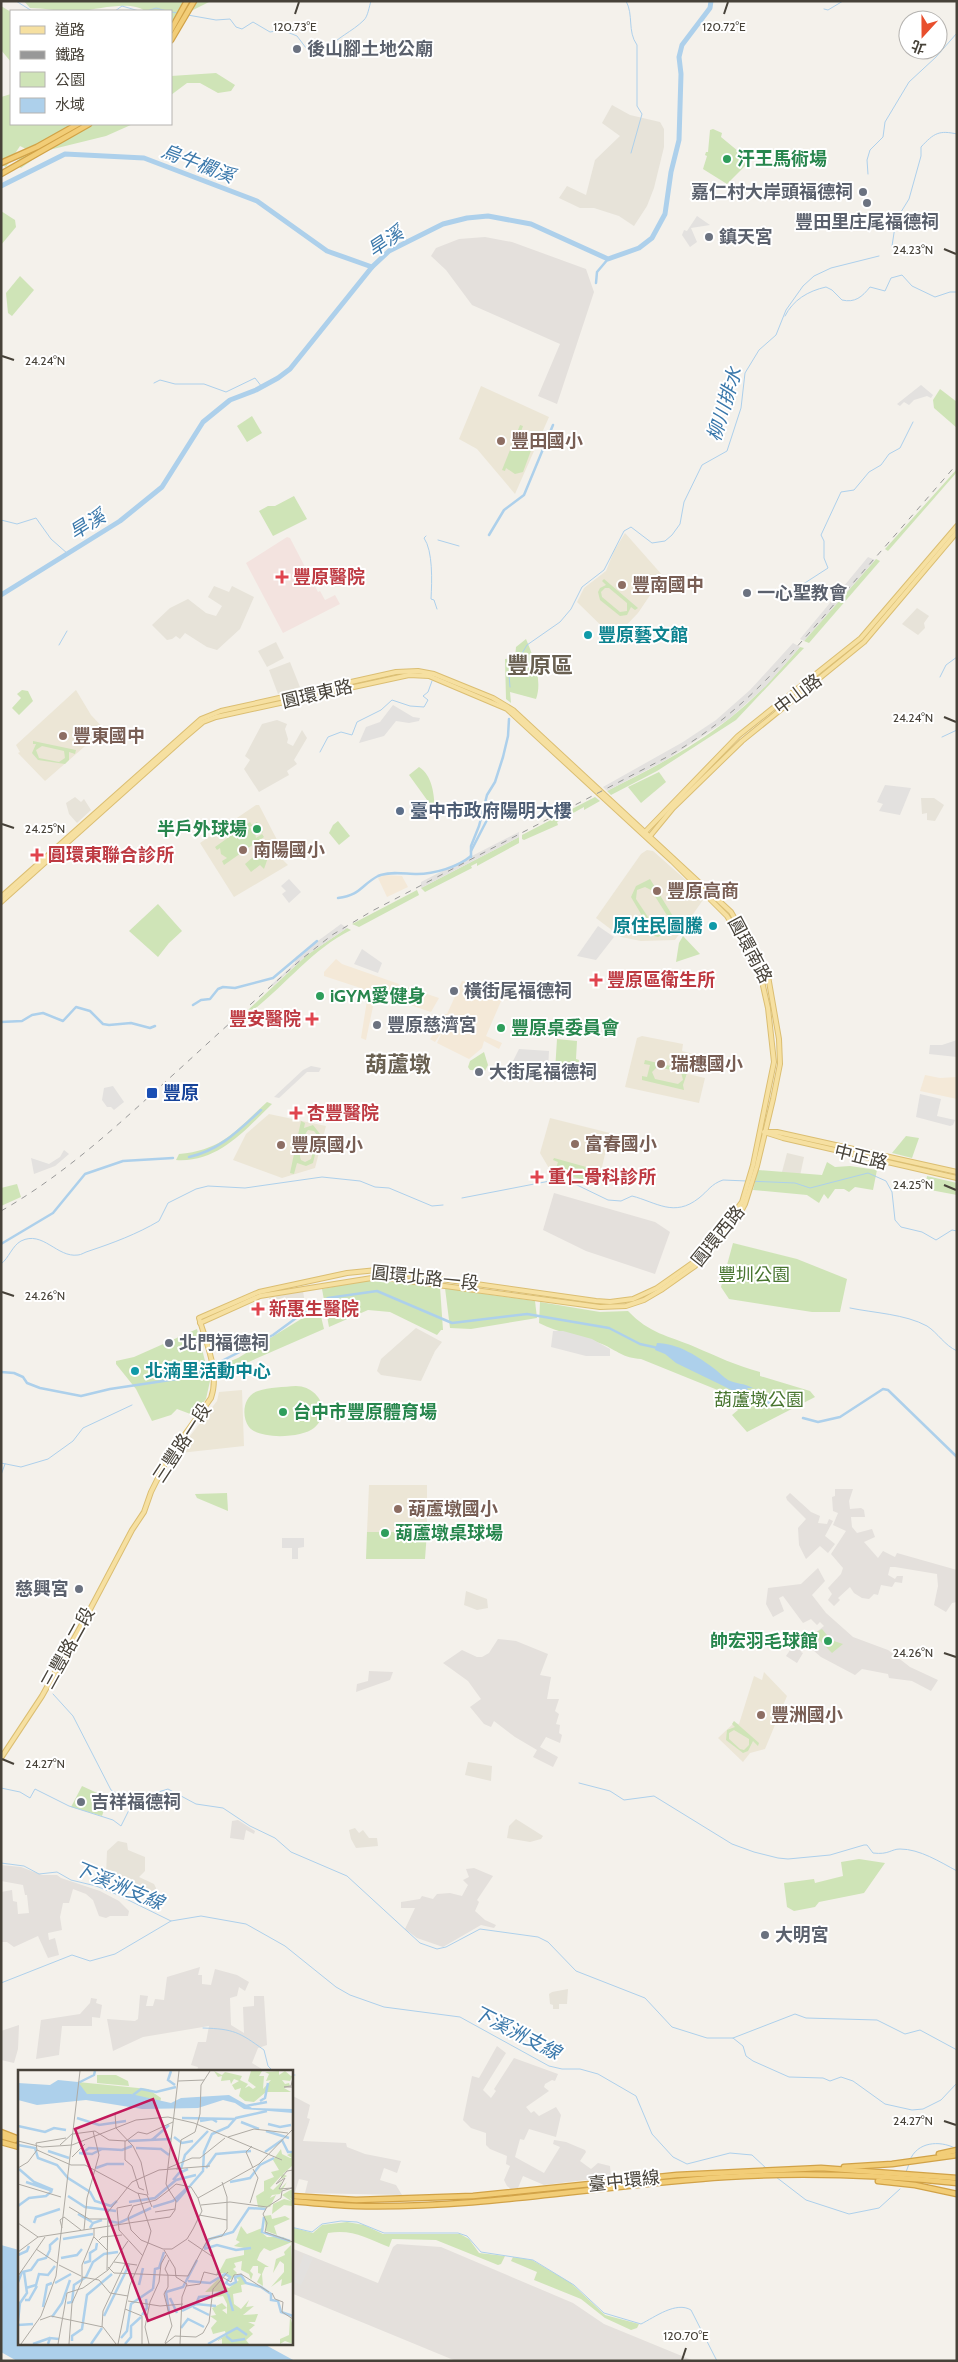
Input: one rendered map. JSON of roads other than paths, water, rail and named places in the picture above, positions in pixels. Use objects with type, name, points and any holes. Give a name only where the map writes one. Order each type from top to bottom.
[{"type":"highway","points":[[172,28],[187,1]]},
{"type":"highway","points":[[172,38],[194,1]]},
{"type":"highway","points":[[1,163],[37,147],[76,125]]},
{"type":"highway","points":[[1,174],[86,125]]},
{"type":"highway","points":[[1,2132],[18,2140]]},
{"type":"highway","points":[[1,2136],[18,2140]]},
{"type":"highway","points":[[1,2143],[18,2147]]},
{"type":"highway","points":[[908,2162],[957,2150]]},
{"type":"highway","points":[[821,2168],[908,2162],[957,2155]]},
{"type":"highway","name":"臺中環線","points":[[292,2196],[356,2200],[464,2197],[677,2175],[821,2168],[957,2178]]},
{"type":"highway","points":[[824,2176],[914,2185],[957,2196]]},
{"type":"highway","name":"臺中環線","points":[[292,2201],[355,2206],[473,2202],[727,2177],[824,2176],[957,2183]]},
{"type":"main road","points":[[944,544],[957,526]]},
{"type":"main road","points":[[944,544],[957,532]]},
{"type":"main road","name":"中山路","points":[[647,835],[738,736],[861,638],[944,544]]},
{"type":"main road","name":"圓環東路","points":[[1,897],[201,719],[221,711],[402,672],[418,671],[434,674],[507,706],[647,835]]},
{"type":"main road","name":"圓環東路","points":[[1,902],[203,722],[241,710],[402,675],[429,676],[507,709],[647,835]]},
{"type":"main road","name":"圓環南路","points":[[647,835],[727,916],[760,970],[768,1008],[774,1062],[760,1131]]},
{"type":"main road","name":"圓環南路","points":[[647,835],[731,912],[768,976],[780,1050],[778,1079],[765,1132]]},
{"type":"main road","name":"中正路","points":[[760,1131],[957,1178]]},
{"type":"main road","name":"圓環西路","points":[[537,1292],[596,1301],[626,1300],[657,1288],[689,1266],[715,1239],[742,1202],[760,1131]]},
{"type":"main road","name":"中正路","points":[[765,1132],[777,1132],[957,1172]]},
{"type":"main road","name":"圓環西路","points":[[537,1299],[600,1306],[626,1306],[644,1300],[688,1272],[738,1217],[745,1204],[765,1132]]},
{"type":"main road","name":"圓環北路一段","points":[[200,1320],[260,1292],[365,1270],[388,1271],[537,1292]]},
{"type":"main road","name":"圓環北路一段","points":[[200,1320],[260,1296],[378,1277],[537,1299]]},
{"type":"main road","name":"三豐路一段","points":[[129,1535],[144,1512],[150,1492],[168,1458],[214,1391],[214,1375],[200,1320]]},
{"type":"main road","name":"三豐路二段","points":[[1,1758],[42,1696],[129,1535]]},
{"type":"water","points":[[657,1343],[673,1345],[688,1352],[728,1380],[750,1386],[753,1388],[747,1388],[748,1390],[753,1393],[755,1389],[774,1400],[774,1402],[771,1400],[772,1404],[761,1409],[746,1397],[676,1363],[665,1354],[655,1350]]},
{"type":"water","points":[[1,2245],[18,2250],[18,2344],[264,2344],[295,2361],[17,2361],[1,2352]]},
{"type":"waterway","points":[[16,1],[30,10]]},
{"type":"waterway","points":[[182,14],[216,20],[230,19],[236,27],[242,29],[253,22],[270,32],[282,30],[297,36],[309,52],[327,50],[364,20],[371,1]]},
{"type":"waterway","points":[[626,1],[630,12],[632,34],[637,45],[637,106],[642,114],[631,153]]},
{"type":"waterway","name":"旱溪","points":[[1,595],[120,521],[162,487],[203,422],[230,400],[256,390],[290,369],[372,267],[389,251],[443,224],[467,218],[488,216],[531,224],[608,259],[639,248],[652,238],[665,214],[671,172],[679,140],[681,74],[679,57],[682,45],[710,8],[711,1]]},
{"type":"waterway","points":[[824,9],[828,10],[843,1]]},
{"type":"waterway","points":[[116,10],[122,6],[136,10]]},
{"type":"waterway","points":[[150,10],[156,8],[163,10]]},
{"type":"waterway","points":[[172,12],[178,13]]},
{"type":"waterway","points":[[868,174],[867,160],[870,150],[883,137],[885,122],[909,82],[936,57],[957,33]]},
{"type":"waterway","name":"柳川排水","points":[[892,246],[896,220],[909,199],[921,156],[921,147],[937,134],[946,132],[957,134]]},
{"type":"waterway","name":"烏牛欄溪","points":[[1,186],[65,154],[144,158],[257,201],[327,251],[372,267]]},
{"type":"waterway","name":"柳川排水","points":[[510,687],[509,675],[527,645],[560,622],[571,609],[582,587],[604,570],[624,531],[631,527],[652,543],[665,541],[672,535],[680,524],[684,502],[702,465],[727,451],[741,408],[745,373],[759,350],[776,335],[786,310],[803,286],[814,276],[831,268],[879,256]]},
{"type":"waterway","points":[[596,283],[597,272],[608,259]]},
{"type":"waterway","points":[[785,316],[797,301],[819,289],[826,287],[842,300],[851,301],[861,296],[870,287],[885,291],[891,278],[902,275],[912,286],[935,297],[950,292],[957,292]]},
{"type":"waterway","points":[[154,383],[160,380],[175,384],[204,384],[226,392],[255,378],[262,387]]},
{"type":"waterway","points":[[794,590],[828,568],[824,558],[824,541],[821,535],[841,492],[854,490],[869,472],[881,465],[889,454],[900,448],[913,422]]},
{"type":"waterway","points":[[489,535],[504,510],[524,495],[553,425]]},
{"type":"waterway","points":[[1,520],[17,524],[36,518],[51,539],[68,554]]},
{"type":"waterway","points":[[426,536],[424,538],[429,550],[431,567],[431,599],[434,600],[437,609]]},
{"type":"waterway","points":[[438,540],[459,546]]},
{"type":"waterway","points":[[59,645],[67,631]]},
{"type":"waterway","points":[[940,677],[946,665],[957,657]]},
{"type":"waterway","points":[[320,752],[328,737],[341,732],[352,735],[357,722],[381,710],[392,700],[410,706],[424,707],[428,700],[423,696],[428,692],[432,681]]},
{"type":"waterway","name":"柳川排水","points":[[471,857],[471,846],[479,826],[487,795],[495,782],[503,757],[508,736],[509,719]]},
{"type":"waterway","points":[[942,737],[957,730]]},
{"type":"waterway","name":"柳川排水","points":[[471,851],[489,816]]},
{"type":"waterway","name":"柳川排水","points":[[338,898],[352,895],[372,879],[382,874],[424,874],[453,867],[471,856]]},
{"type":"waterway","name":"柳川排水","points":[[193,1005],[201,1000],[210,999],[218,989],[223,987],[235,988],[273,978],[317,941]]},
{"type":"waterway","name":"柳川排水","points":[[1,1022],[22,1021],[32,1015],[43,1013],[63,1021],[76,1007],[90,1011],[103,1024],[131,1023],[150,1028],[155,1026]]},
{"type":"waterway","points":[[189,1157],[219,1145],[261,1110]]},
{"type":"waterway","points":[[1,1244],[53,1213],[85,1174],[123,1161],[173,1158]]},
{"type":"waterway","points":[[462,1198],[555,1180],[577,1185],[608,1200],[621,1201],[632,1196],[657,1205],[673,1208],[690,1204],[723,1180],[795,1183],[810,1188],[868,1173],[886,1181],[892,1192],[895,1220],[901,1227],[922,1232],[936,1240],[952,1230],[957,1231]]},
{"type":"waterway","points":[[1,1264],[18,1243],[29,1239],[43,1241],[63,1253],[80,1255],[142,1230],[159,1221],[168,1203],[196,1189],[208,1186],[245,1188],[322,1177],[360,1181],[375,1187],[389,1188],[432,1206],[443,1205]]},
{"type":"waterway","points":[[1,1372],[14,1373],[23,1377],[27,1383],[40,1388],[81,1396],[110,1389],[190,1377],[273,1335],[303,1313],[328,1298],[377,1291],[452,1323],[527,1314],[609,1328],[640,1344],[658,1348]]},
{"type":"waterway","points":[[850,1308],[899,1316],[918,1322],[927,1326],[948,1346],[957,1351]]},
{"type":"waterway","points":[[803,1418],[818,1422],[840,1417],[883,1389],[888,1390],[957,1457]]},
{"type":"waterway","points":[[1,1463],[21,1467],[48,1459],[73,1441],[83,1428],[132,1405]]},
{"type":"waterway","points":[[1,1475],[5,1464]]},
{"type":"waterway","points":[[53,1694],[73,1716],[111,1790],[126,1799],[142,1797],[168,1789],[196,1804],[223,1808],[250,1826],[275,1838],[291,1852],[347,1876],[420,1943],[437,1949],[446,1947],[480,1929],[538,1937],[548,1942],[576,1971],[645,1998],[672,2027],[707,2038],[733,2038],[743,2046],[746,2056],[753,2061],[789,2077],[823,2078],[830,2081],[841,2077],[853,2081],[885,2104],[912,2110],[923,2109],[941,2100],[957,2083]]},
{"type":"waterway","points":[[579,1783],[610,1791],[624,1800],[654,1796],[732,1844],[778,1858],[788,1859],[830,1855],[867,1845],[873,1853],[886,1853],[900,1849],[915,1851],[957,1871]]},
{"type":"waterway","points":[[1,1788],[20,1792],[30,1798],[35,1789],[69,1806],[113,1820],[121,1826],[135,1798]]},
{"type":"waterway","name":"下溪洲支線","points":[[1,1863],[24,1866],[39,1874],[57,1872],[71,1880],[96,1886],[118,1895],[171,1921],[201,1916],[246,1924],[285,1946],[336,1987],[350,1995],[384,2007],[460,2017],[549,2066],[562,2069],[580,2069],[598,2074],[636,2096],[652,2134],[673,2157],[687,2164],[730,2153],[752,2155],[767,2169]]},
{"type":"waterway","points":[[1,1983],[72,1955],[90,1961],[115,1954],[171,1921]]},
{"type":"waterway","points":[[733,2038],[795,2014],[806,2018],[877,2020],[905,2034],[920,2030],[957,2050]]},
{"type":"waterway","points":[[203,2028],[222,2029],[248,2039],[264,2050],[268,2066],[272,2070]]},
{"type":"waterway","name":"下溪洲支線","points":[[910,2160],[918,2149],[929,2144],[949,2145],[955,2148]]},
{"type":"waterway","name":"下溪洲支線","points":[[906,2172],[909,2164]]},
{"type":"waterway","name":"下溪洲支線","points":[[776,2177],[806,2200],[849,2214],[879,2208],[900,2189]]},
{"type":"waterway","points":[[292,2227],[312,2232],[322,2224],[341,2221],[357,2222],[384,2233],[458,2233],[467,2236],[481,2252],[533,2260],[574,2285],[604,2313],[641,2324],[659,2314],[679,2307],[691,2310],[717,2361]]},
{"type":"railway","points":[[1,1211],[42,1185],[99,1141],[303,958],[332,935],[372,911],[665,758],[716,725],[738,707],[778,668],[957,464]]},
{"type":"place","name":"後山腳土地公廟","points":[[297,49]]},
{"type":"place","name":"汗王馬術場","points":[[727,159]]},
{"type":"place","name":"嘉仁村大岸頭福德祠","points":[[863,192]]},
{"type":"place","name":"豐田里庄尾福德祠","points":[[867,203]]},
{"type":"place","name":"鎮天宮","points":[[709,237]]},
{"type":"place","name":"豐田國小","points":[[501,441]]},
{"type":"place","name":"豐原醫院","points":[[282,577]]},
{"type":"place","name":"豐南國中","points":[[622,585]]},
{"type":"place","name":"一心聖教會","points":[[747,593]]},
{"type":"place","name":"豐原藝文館","points":[[588,635]]},
{"type":"place","name":"豐東國中","points":[[63,736]]},
{"type":"place","name":"臺中市政府陽明大樓","points":[[400,811]]},
{"type":"place","name":"半戶外球場","points":[[257,829]]},
{"type":"place","name":"南陽國小","points":[[243,850]]},
{"type":"place","name":"圓環東聯合診所","points":[[37,855]]},
{"type":"place","name":"豐原高商","points":[[657,891]]},
{"type":"place","name":"原住民圖騰","points":[[713,926]]},
{"type":"place","name":"豐原區衛生所","points":[[596,980]]},
{"type":"place","name":"橫街尾福德祠","points":[[454,991]]},
{"type":"place","name":"iGYM愛健身","points":[[320,996]]},
{"type":"place","name":"豐安醫院","points":[[312,1019]]},
{"type":"place","name":"豐原慈濟宮","points":[[377,1025]]},
{"type":"place","name":"豐原桌委員會","points":[[501,1028]]},
{"type":"place","name":"瑞穗國小","points":[[661,1064]]},
{"type":"place","name":"大街尾福德祠","points":[[479,1072]]},
{"type":"place","name":"豐原","points":[[152,1093]]},
{"type":"place","name":"杏豐醫院","points":[[296,1113]]},
{"type":"place","name":"富春國小","points":[[575,1144]]},
{"type":"place","name":"豐原國小","points":[[281,1145]]},
{"type":"place","name":"重仁骨科診所","points":[[537,1177]]},
{"type":"place","name":"新惠生醫院","points":[[258,1309]]},
{"type":"place","name":"北門福德祠","points":[[169,1343]]},
{"type":"place","name":"北湳里活動中心","points":[[135,1371]]},
{"type":"place","name":"台中市豐原體育場","points":[[283,1412]]},
{"type":"place","name":"葫蘆墩國小","points":[[398,1509]]},
{"type":"place","name":"葫蘆墩桌球場","points":[[385,1533]]},
{"type":"place","name":"慈興宮","points":[[79,1589]]},
{"type":"place","name":"帥宏羽毛球館","points":[[828,1641]]},
{"type":"place","name":"豐洲國小","points":[[761,1715]]},
{"type":"place","name":"吉祥福德祠","points":[[81,1802]]},
{"type":"place","name":"大明宮","points":[[765,1935]]},
{"type":"district","name":"豐原區","points":[[540,665]]},
{"type":"district","name":"葫蘆墩","points":[[398,1064]]},
{"type":"park label","name":"豐圳公園","points":[[754,1275]]},
{"type":"park label","name":"葫蘆墩公園","points":[[759,1400]]}]
